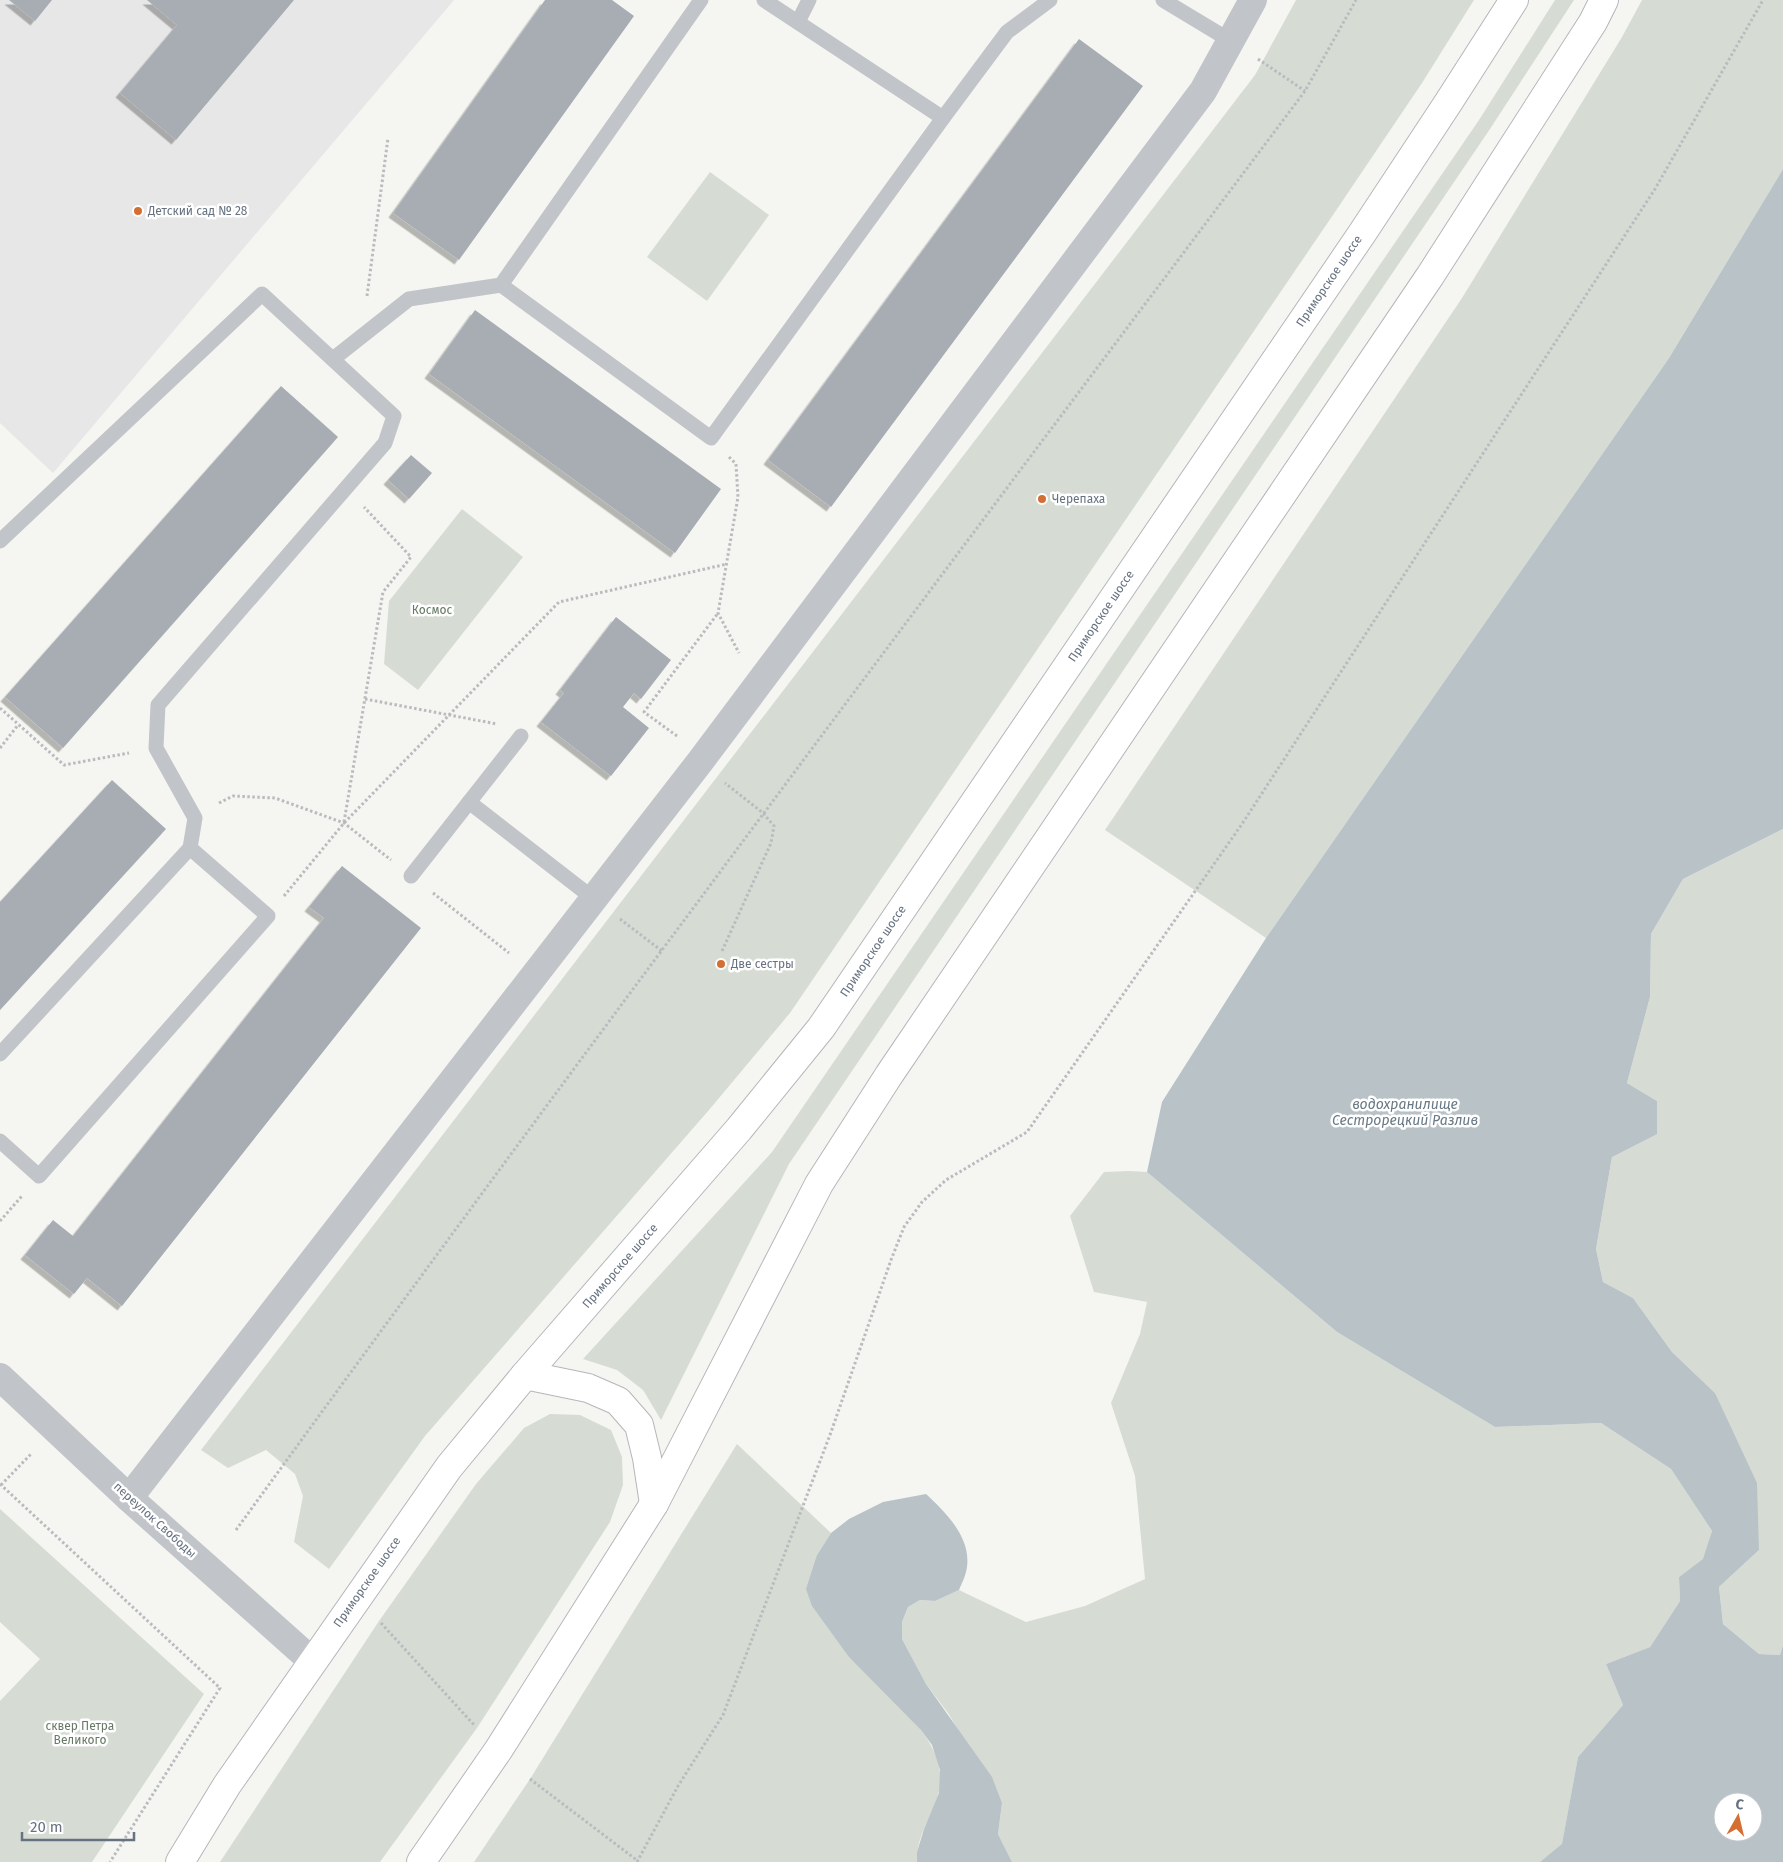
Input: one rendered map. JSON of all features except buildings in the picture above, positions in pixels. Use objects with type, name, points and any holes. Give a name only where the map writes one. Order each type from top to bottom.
[{"type":"highway","name":"Приморское шоссе","points":[[180,1862],[226,1785],[449,1467],[739,1129],[820,1028],[1358,240],[1514,0]]},
{"type":"highway","points":[[421,1862],[499,1749],[654,1504],[819,1184],[895,1067],[1430,276],[1582,39],[1604,0]]},
{"type":"highway","points":[[526,1375],[588,1388],[618,1401],[639,1426],[647,1458],[654,1504]]},
{"type":"street","points":[[129,1498],[699,763],[1203,91],[1253,0]]},
{"type":"street","name":"переулок Свободы","points":[[0,1377],[129,1498],[312,1661]]},
{"type":"lane","points":[[501,285],[701,0]]},
{"type":"lane","points":[[764,0],[943,118]]},
{"type":"lane","points":[[798,22],[809,0]]},
{"type":"lane","points":[[333,360],[409,299],[501,285],[711,438],[1007,32],[1050,0]]},
{"type":"lane","points":[[1162,0],[1231,41]]},
{"type":"lane","points":[[0,541],[262,294],[394,416],[385,443],[158,705],[156,748],[195,818],[190,848],[0,1054]]},
{"type":"lane","points":[[411,876],[520,736]]},
{"type":"lane","points":[[469,802],[594,898]]},
{"type":"lane","points":[[0,1141],[39,1176],[268,916],[190,848]]},
{"type":"path","points":[[236,1530],[386,1323],[764,813],[1305,91],[1356,0]]},
{"type":"path","points":[[530,1779],[638,1861],[678,1786],[723,1715],[830,1434],[904,1227],[922,1202],[946,1180],[1027,1132],[1253,807],[1654,189],[1763,0]]},
{"type":"path","points":[[1231,41],[1305,91]]},
{"type":"path","points":[[362,336],[388,138]]},
{"type":"path","points":[[680,738],[644,712],[718,613],[738,497],[736,464],[711,438]]},
{"type":"path","points":[[344,823],[383,592],[411,557],[364,508],[359,473]]},
{"type":"path","points":[[268,916],[344,823],[559,602],[727,564]]},
{"type":"path","points":[[718,613],[740,654]]},
{"type":"path","points":[[365,699],[506,725],[520,736]]},
{"type":"path","points":[[0,708],[64,765],[156,748]]},
{"type":"path","points":[[0,748],[18,725]]},
{"type":"path","points":[[699,763],[764,813],[774,826],[771,843],[722,952]]},
{"type":"path","points":[[195,818],[233,796],[275,798],[344,823],[514,957]]},
{"type":"path","points":[[594,898],[662,951]]},
{"type":"path","points":[[32,1453],[0,1484],[220,1688],[110,1862]]},
{"type":"path","points":[[379,1621],[477,1728]]},
{"type":"shaded area","name":"Детский сад № 28","points":[[0,0],[454,0],[53,473],[0,423]]},
{"type":"green space","points":[[1296,0],[1474,0],[1422,83],[1335,212],[790,1013],[709,1110],[425,1436],[329,1569],[294,1542],[303,1496],[295,1474],[266,1450],[228,1468],[201,1450],[1255,75]]},
{"type":"green space","points":[[1555,0],[1574,0],[1490,129],[789,1164],[661,1420],[643,1390],[617,1370],[583,1359],[772,1152],[1479,120]]},
{"type":"green space","points":[[1642,0],[1783,0],[1783,169],[1669,358],[1266,938],[1105,830],[1462,298],[1622,37]]},
{"type":"green space","points":[[710,172],[769,215],[707,301],[647,257]]},
{"type":"green space","name":"Космос","points":[[462,509],[523,557],[418,690],[384,664],[389,601]]},
{"type":"green space","points":[[1783,829],[1783,1645],[1780,1655],[1759,1654],[1723,1624],[1719,1587],[1759,1550],[1715,1393],[1672,1352],[1633,1298],[1603,1282],[1596,1249],[1612,1157],[1657,1101],[1627,1083],[1650,997],[1651,934],[1683,879]]},
{"type":"green space","points":[[1104,1172],[1147,1172],[1337,1332],[1495,1427],[1601,1423],[1671,1469],[1712,1531],[1704,1559],[1679,1577],[1680,1601],[1650,1647],[1606,1664],[1623,1705],[1578,1757],[1562,1845],[1540,1862],[1012,1862],[998,1834],[1002,1803],[948,1713],[926,1684],[902,1639],[902,1622],[908,1607],[920,1600],[935,1601],[959,1590],[1026,1622],[1085,1606],[1145,1579],[1135,1476],[1111,1403],[1140,1334],[1147,1302],[1094,1292],[1070,1216]]},
{"type":"green space","points":[[550,1414],[580,1415],[611,1430],[622,1457],[623,1485],[610,1522],[477,1728],[380,1862],[220,1862],[379,1621],[476,1484],[524,1428]]},
{"type":"green space","points":[[737,1444],[831,1533],[817,1555],[934,1752],[940,1769],[940,1787],[921,1836],[917,1862],[474,1862],[530,1779]]},
{"type":"green space","name":"сквер Петра Великого","points":[[0,1509],[204,1694],[92,1862],[0,1862],[0,1701],[40,1659],[0,1622]]},
{"type":"water","name":"водохранилище Сестрорецкий Разлив","points":[[1783,169],[1783,829],[1683,879],[1651,934],[1650,997],[1627,1083],[1657,1101],[1657,1134],[1612,1157],[1596,1249],[1603,1282],[1633,1298],[1672,1352],[1715,1393],[1757,1483],[1759,1550],[1719,1587],[1723,1624],[1759,1654],[1780,1655],[1783,1645],[1783,1862],[1540,1862],[1562,1844],[1578,1757],[1623,1705],[1606,1664],[1650,1647],[1680,1601],[1679,1577],[1703,1559],[1712,1531],[1671,1469],[1601,1423],[1495,1427],[1337,1332],[1147,1172],[1162,1102],[1266,938],[1669,358]]},
{"type":"water","points":[[926,1494],[956,1526],[965,1546],[967,1567],[959,1590],[935,1601],[920,1600],[908,1607],[902,1622],[902,1639],[926,1684],[992,1777],[1002,1803],[998,1834],[1012,1862],[917,1862],[917,1852],[924,1829],[939,1793],[940,1770],[932,1745],[921,1730],[849,1657],[812,1606],[806,1589],[817,1555],[831,1533],[849,1519],[883,1502]]},
{"type":"place","name":"Детский сад № 28","points":[[138,211]]},
{"type":"place","name":"Черепаха","points":[[1042,499]]},
{"type":"place","name":"Две сестры","points":[[721,964]]}]
